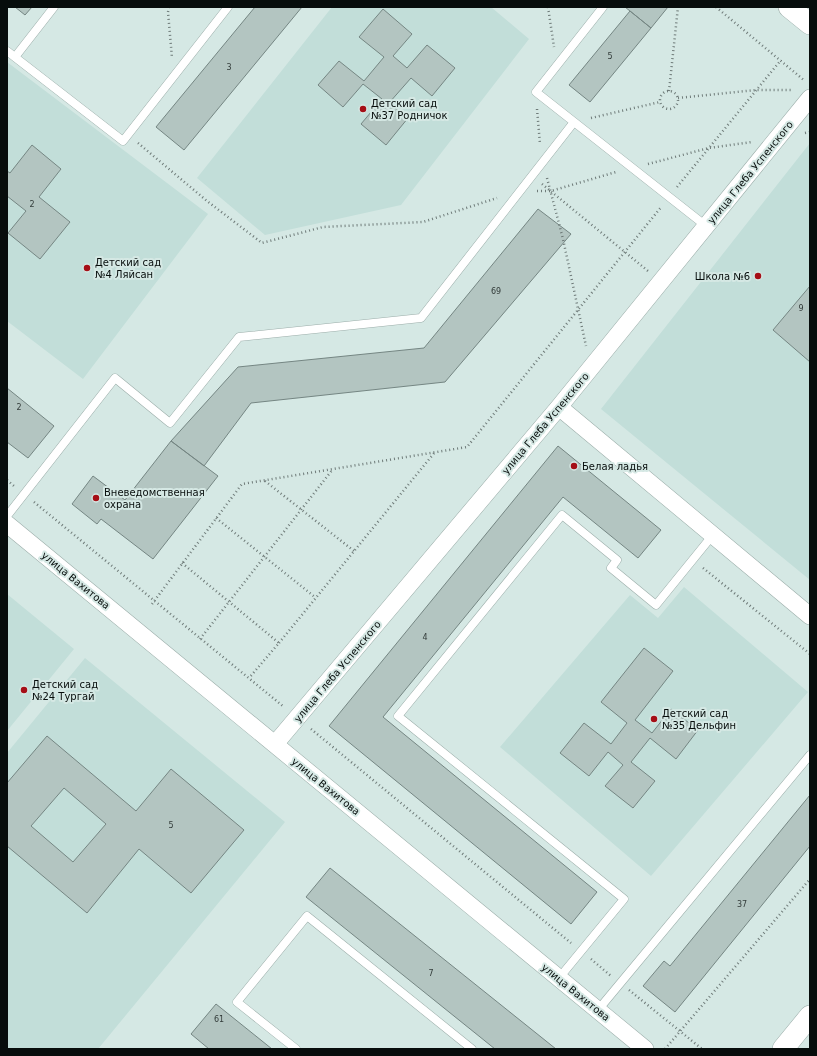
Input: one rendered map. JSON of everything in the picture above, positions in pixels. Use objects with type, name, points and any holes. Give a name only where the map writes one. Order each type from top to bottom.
[{"type":"street","points":[[789,7],[810,24]]},
{"type":"street","name":"улица Глеба Успенского","points":[[275,744],[559,407],[810,98]]},
{"type":"street","points":[[559,407],[712,536],[810,616]]},
{"type":"street","name":"улица Вахитова","points":[[7,524],[645,1049]]},
{"type":"street","points":[[783,1049],[810,1016]]},
{"type":"lane","points":[[15,57],[54,7]]},
{"type":"lane","points":[[7,51],[123,141],[228,7]]},
{"type":"lane","points":[[604,7],[536,92],[706,226]]},
{"type":"lane","points":[[7,516],[115,378],[170,423],[239,338],[421,318],[574,122]]},
{"type":"lane","points":[[559,978],[624,900],[398,716],[562,515],[617,560],[610,568],[656,605],[712,536]]},
{"type":"lane","points":[[598,1010],[810,755]]},
{"type":"lane","points":[[296,1049],[237,1002],[307,916],[472,1049]]},
{"type":"path","points":[[170,7],[168,12],[173,78]]},
{"type":"path","points":[[548,7],[557,65]]},
{"type":"path","points":[[669,91],[678,7]]},
{"type":"path","points":[[716,7],[810,86]]},
{"type":"path","points":[[152,604],[242,484],[467,447],[780,60]]},
{"type":"path","points":[[678,98],[756,90],[795,90]]},
{"type":"path","points":[[669,91],[676,94],[678,98]]},
{"type":"path","points":[[669,91],[661,96],[660,102],[665,108],[673,108],[676,106],[678,98]]},
{"type":"path","points":[[536,92],[542,163],[551,191],[590,368]]},
{"type":"path","points":[[574,122],[660,102]]},
{"type":"path","points":[[128,134],[207,201],[262,243],[323,227],[423,222],[520,191],[551,191],[709,148],[810,132]]},
{"type":"path","points":[[531,177],[551,191],[661,281]]},
{"type":"path","points":[[249,678],[279,644],[435,452]]},
{"type":"path","points":[[200,639],[333,469]]},
{"type":"path","points":[[7,480],[702,1049]]},
{"type":"path","points":[[264,481],[302,508],[354,551]]},
{"type":"path","points":[[216,518],[316,598]]},
{"type":"path","points":[[182,563],[279,644]]},
{"type":"path","points":[[703,567],[810,654]]},
{"type":"path","points":[[665,1049],[810,879]]},
{"type":"shaded area","name":"Детский сад №37 Родничок","points":[[332,7],[491,7],[529,39],[401,205],[265,235],[197,178]]},
{"type":"shaded area","name":"Детский сад №4 Ляйсан","points":[[7,62],[208,214],[83,379],[7,321]]},
{"type":"shaded area","name":"Школа №6","points":[[810,143],[810,580],[601,409]]},
{"type":"shaded area","name":"Детский сад №35 Дельфин","points":[[684,587],[808,692],[651,876],[500,747],[630,595],[658,618]]},
{"type":"shaded area","name":"Детский сад №24 Тургай","points":[[7,594],[74,649],[7,731]]},
{"type":"shaded area","points":[[85,658],[285,822],[98,1049],[7,1049],[7,753]]},
{"type":"building","points":[[15,7],[32,7],[25,15]]},
{"type":"building","points":[[255,7],[302,7],[184,150],[156,127]]},
{"type":"building","points":[[625,7],[668,7],[651,28]]},
{"type":"building","points":[[383,9],[412,34],[393,56],[407,68],[427,45],[455,68],[432,96],[411,78],[389,103],[408,118],[386,145],[361,124],[382,99],[363,84],[343,107],[318,85],[339,61],[364,81],[384,57],[359,37]]},
{"type":"building","points":[[630,11],[651,28],[590,102],[569,85]]},
{"type":"building","points":[[32,145],[61,169],[39,197],[70,222],[40,259],[8,233],[26,211],[7,196],[7,171],[10,173]]},
{"type":"building","points":[[538,209],[571,234],[445,382],[251,403],[204,466],[171,441],[238,367],[424,348]]},
{"type":"building","points":[[810,286],[810,362],[773,330]]},
{"type":"building","points":[[7,388],[54,426],[28,458],[7,442]]},
{"type":"building","points":[[171,441],[218,476],[153,559],[101,519],[97,524],[72,504],[93,476],[125,500]]},
{"type":"building","points":[[558,446],[661,530],[638,558],[563,497],[383,717],[597,892],[571,924],[329,726]]},
{"type":"building","points":[[644,648],[673,671],[635,720],[652,733],[671,709],[698,730],[676,759],[650,738],[631,762],[655,781],[633,808],[605,786],[623,765],[608,752],[589,776],[560,753],[584,723],[611,744],[627,723],[601,702]]},
{"type":"building","points":[[47,736],[136,811],[171,769],[244,830],[191,893],[139,849],[87,913],[7,846],[7,783]],"holes":[[[64,788],[106,824],[73,862],[31,826]]]},
{"type":"building","points":[[810,795],[810,846],[675,1012],[643,986],[664,961],[670,966]]},
{"type":"building","points":[[330,868],[556,1049],[495,1049],[306,897]]},
{"type":"building","points":[[216,1004],[272,1049],[209,1049],[191,1034]]},
{"type":"place","name":"Детский сад №37 Родничок","points":[[363,109]]},
{"type":"place","name":"Детский сад №4 Ляйсан","points":[[87,268]]},
{"type":"place","name":"Школа №6","points":[[758,276]]},
{"type":"place","name":"Белая ладья","points":[[574,466]]},
{"type":"place","name":"Вневедомственная охрана","points":[[96,498]]},
{"type":"place","name":"Детский сад №24 Тургай","points":[[24,690]]},
{"type":"place","name":"Детский сад №35 Дельфин","points":[[654,719]]}]
